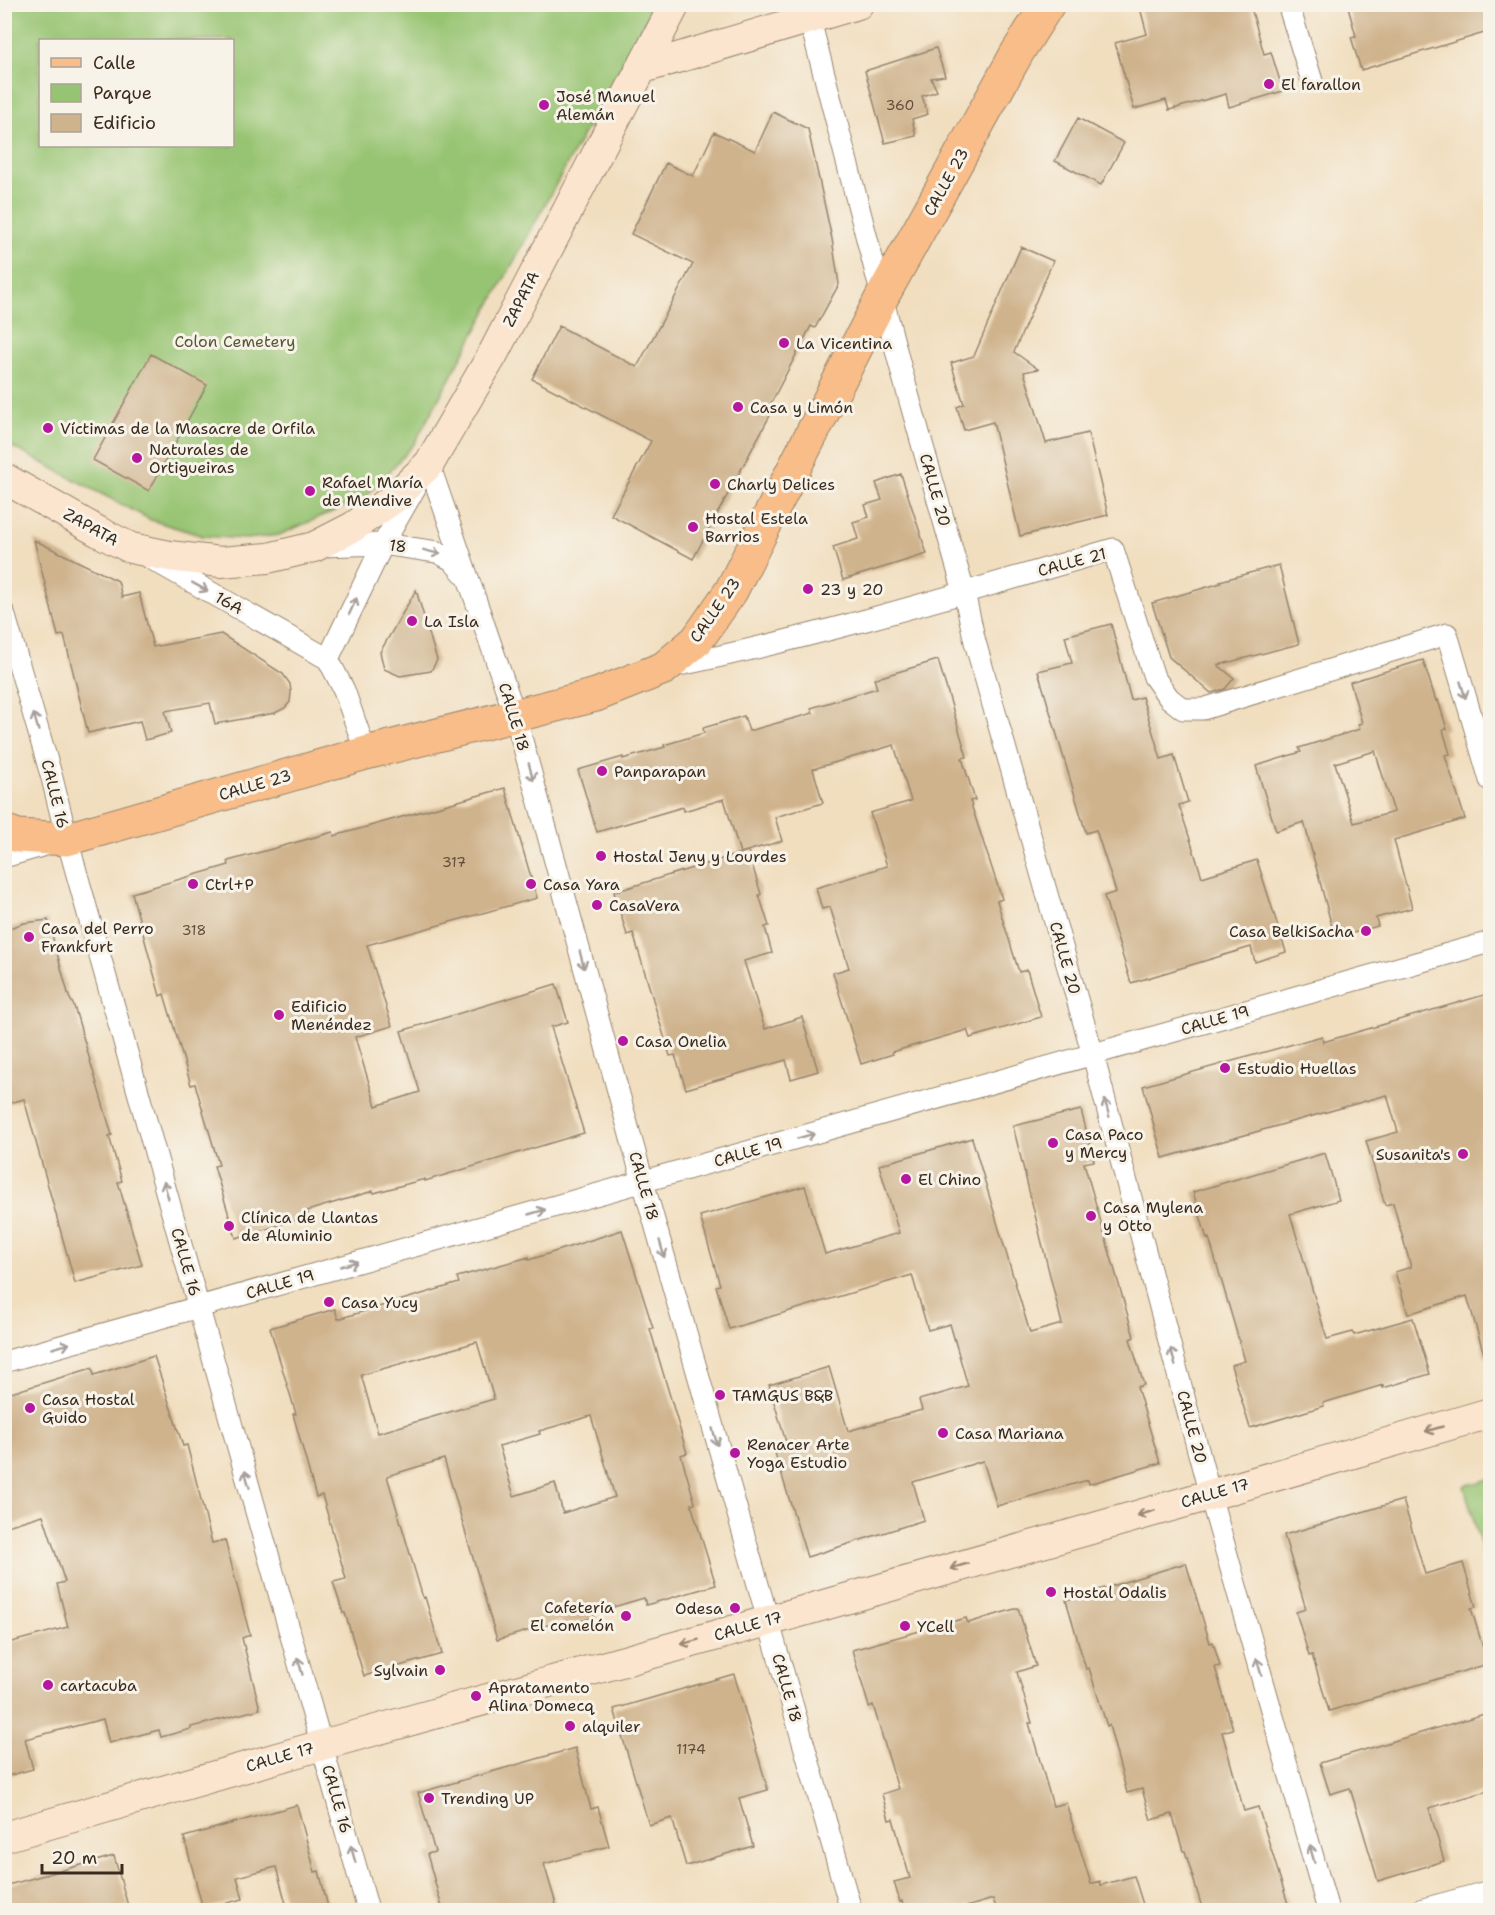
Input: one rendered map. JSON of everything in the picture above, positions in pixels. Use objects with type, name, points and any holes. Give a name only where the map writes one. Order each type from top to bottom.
[{"type":"main road","name":"CALLE 23","points":[[4,831],[18,836],[67,839],[366,753],[596,695],[664,668],[697,640],[731,591],[882,297],[1017,53],[1048,4]]},
{"type":"street","name":"ZAPATA","points":[[4,478],[131,548],[169,556],[221,562],[268,558],[303,550],[353,527],[393,499],[429,464],[493,354],[675,4]]},
{"type":"street","points":[[640,69],[808,12],[858,4]]},
{"type":"street","points":[[1288,4],[1312,81]]},
{"type":"street","name":"CALLE 20","points":[[808,12],[882,297],[964,592],[975,642],[1092,1055],[1210,1495],[1328,1911]]},
{"type":"street","points":[[366,753],[344,690],[328,658],[383,544],[429,464]]},
{"type":"street","name":"CALLE 18","points":[[429,464],[515,715],[643,1182],[851,1911]]},
{"type":"street","name":"18","points":[[303,550],[383,544],[437,552],[452,560],[470,581]]},
{"type":"street","name":"16A","points":[[131,548],[328,658]]},
{"type":"street","name":"CALLE 21","points":[[664,668],[742,652],[1113,549],[1154,677],[1168,698],[1183,709],[1203,709],[1447,634],[1491,780]]},
{"type":"street","name":"CALLE 16","points":[[4,613],[368,1911]]},
{"type":"street","points":[[4,857],[67,839]]},
{"type":"street","name":"CALLE 19","points":[[4,1362],[1491,942]]},
{"type":"street","name":"CALLE 17","points":[[4,1837],[322,1744],[768,1621],[1491,1413]]},
{"type":"street","points":[[1420,1911],[1491,1891]]},
{"type":"green space","name":"Colon Cemetery","points":[[4,5],[654,5],[414,444],[366,497],[279,535],[247,539],[203,536],[151,520],[5,443]]},
{"type":"green space","points":[[1490,1479],[1490,1576],[1464,1486]]},
{"type":"building","points":[[1139,4],[1250,4],[1264,54],[1271,52],[1283,91],[1229,107],[1226,94],[1169,110],[1166,100],[1134,109],[1115,43],[1147,34]]},
{"type":"building","points":[[1347,4],[1435,4],[1436,12],[1461,4],[1491,4],[1491,31],[1361,70],[1351,37],[1356,36]]},
{"type":"building","points":[[936,48],[945,76],[931,78],[937,91],[922,96],[928,114],[912,119],[916,136],[885,143],[865,71]]},
{"type":"building","points":[[773,112],[808,129],[832,239],[839,284],[815,328],[811,326],[770,405],[774,408],[693,559],[611,515],[651,441],[532,379],[559,326],[637,367],[693,264],[631,234],[666,163],[693,176],[714,132],[755,151]]},
{"type":"building","points":[[1078,118],[1124,143],[1101,185],[1055,161]]},
{"type":"building","points":[[1021,247],[1053,261],[1014,352],[1038,369],[1024,372],[1046,443],[1088,433],[1108,515],[1020,536],[993,422],[964,430],[957,407],[964,404],[951,363],[974,356]]},
{"type":"building","points":[[151,354],[207,385],[149,491],[93,460]]},
{"type":"building","points":[[901,474],[927,554],[843,580],[833,547],[858,539],[853,522],[869,517],[865,505],[882,500],[876,483]]},
{"type":"building","points":[[34,540],[118,581],[122,597],[139,593],[153,647],[221,634],[283,674],[290,684],[290,702],[285,708],[275,713],[215,724],[210,703],[165,711],[171,733],[145,740],[140,721],[88,733],[64,635],[58,636]]},
{"type":"building","points":[[1279,565],[1299,644],[1218,665],[1234,678],[1225,689],[1211,693],[1169,657],[1152,603]]},
{"type":"building","name":"La Isla","points":[[416,590],[437,660],[431,671],[400,676],[384,669],[380,652]]},
{"type":"building","points":[[1111,624],[1131,700],[1142,697],[1161,759],[1174,755],[1188,802],[1179,805],[1202,877],[1257,860],[1286,952],[1255,962],[1251,947],[1131,983],[1104,896],[1116,892],[1096,830],[1086,833],[1038,671],[1072,663],[1065,636]]},
{"type":"building","points":[[938,660],[967,757],[962,758],[975,800],[970,801],[1002,899],[997,901],[1019,972],[1027,970],[1041,1017],[970,1038],[967,1030],[892,1052],[893,1054],[861,1064],[833,973],[849,968],[830,907],[822,909],[816,888],[887,866],[870,813],[911,801],[894,745],[813,769],[823,803],[775,817],[782,841],[740,853],[724,799],[684,811],[683,807],[597,832],[578,770],[665,747],[664,745],[704,733],[703,728],[744,716],[749,731],[813,713],[811,708],[877,688],[874,679]]},
{"type":"building","points":[[1423,660],[1447,729],[1443,730],[1450,754],[1445,755],[1465,819],[1394,840],[1412,908],[1376,918],[1378,926],[1335,938],[1304,822],[1276,831],[1256,766],[1301,752],[1299,748],[1360,729],[1358,724],[1362,723],[1350,682]],"holes":[[[1375,751],[1394,812],[1354,823],[1335,763]]]},
{"type":"building","points":[[505,788],[537,898],[367,945],[392,1026],[355,1037],[376,1106],[420,1092],[401,1031],[556,984],[568,1022],[551,1027],[584,1133],[425,1181],[425,1179],[374,1193],[373,1191],[307,1211],[309,1216],[236,1238],[214,1166],[219,1165],[195,1084],[191,1085],[164,994],[160,996],[132,893],[229,865],[228,861],[333,832],[334,836]]},
{"type":"building","points":[[748,851],[769,926],[765,927],[772,953],[744,961],[765,1029],[802,1017],[818,1071],[791,1079],[786,1060],[686,1089],[675,1055],[670,1056],[633,933],[627,935],[614,892]]},
{"type":"building","points":[[48,920],[69,997],[74,1006],[112,1135],[109,1136],[122,1181],[118,1182],[142,1265],[75,1283],[24,1099],[4,1105],[4,930],[24,923]]},
{"type":"building","points":[[1491,993],[1491,1357],[1485,1358],[1467,1296],[1408,1314],[1395,1272],[1411,1267],[1393,1203],[1385,1205],[1366,1141],[1398,1132],[1387,1095],[1163,1158],[1143,1086],[1322,1036],[1323,1042]]},
{"type":"building","points":[[1081,1110],[1094,1161],[1084,1163],[1134,1337],[1130,1339],[1144,1385],[1137,1387],[1160,1463],[1089,1484],[1088,1480],[997,1506],[983,1461],[913,1482],[924,1520],[807,1557],[775,1453],[788,1449],[769,1385],[829,1367],[848,1431],[922,1410],[919,1400],[968,1386],[950,1324],[928,1330],[912,1275],[729,1329],[716,1286],[720,1285],[700,1216],[805,1186],[825,1254],[899,1233],[879,1165],[972,1138],[1030,1333],[1062,1324],[1013,1126]]},
{"type":"building","points":[[1325,1153],[1339,1200],[1290,1214],[1327,1339],[1353,1332],[1354,1335],[1413,1318],[1430,1374],[1323,1403],[1324,1406],[1250,1428],[1231,1365],[1245,1361],[1193,1192]]},
{"type":"building","points":[[622,1230],[653,1328],[650,1329],[687,1453],[681,1455],[695,1503],[691,1504],[716,1585],[646,1605],[644,1598],[593,1613],[594,1617],[563,1626],[561,1621],[497,1640],[444,1459],[387,1476],[442,1654],[364,1676],[333,1582],[346,1579],[322,1495],[316,1497],[293,1414],[296,1414],[270,1328],[335,1309],[338,1319],[459,1283],[457,1277],[529,1257],[529,1260]],"holes":[[[477,1342],[494,1399],[378,1433],[361,1375]],[[591,1416],[615,1497],[563,1513],[555,1483],[514,1496],[499,1446],[540,1434],[539,1431]]]},
{"type":"building","points":[[154,1356],[183,1446],[187,1445],[212,1543],[225,1540],[250,1635],[242,1638],[260,1709],[161,1737],[159,1730],[109,1743],[103,1719],[25,1739],[33,1769],[4,1777],[4,1644],[68,1627],[57,1584],[65,1582],[43,1515],[4,1527],[4,1395],[92,1368],[94,1375]]},
{"type":"building","points":[[1403,1500],[1425,1574],[1463,1563],[1476,1607],[1471,1608],[1488,1664],[1329,1711],[1296,1612],[1306,1609],[1284,1535]]},
{"type":"building","points":[[1186,1563],[1210,1643],[1213,1642],[1220,1666],[1215,1667],[1233,1729],[1222,1732],[1244,1811],[1258,1807],[1288,1904],[1264,1911],[1203,1911],[1172,1814],[1151,1820],[1142,1789],[1127,1793],[1109,1725],[1107,1726],[1089,1668],[1086,1669],[1066,1600]]},
{"type":"building","points":[[1018,1608],[1036,1666],[1017,1672],[1053,1806],[1066,1803],[1091,1884],[1100,1881],[1101,1885],[1134,1876],[1145,1911],[997,1911],[993,1899],[953,1911],[905,1911],[902,1901],[900,1902],[894,1882],[910,1878],[893,1819],[889,1820],[882,1794],[898,1789],[873,1705],[869,1707],[852,1650],[966,1618],[968,1623]]},
{"type":"building","points":[[734,1674],[768,1790],[739,1798],[753,1846],[686,1866],[672,1818],[649,1825],[614,1709]]},
{"type":"building","points":[[1491,1712],[1491,1790],[1429,1808],[1444,1861],[1378,1881],[1350,1788],[1330,1794],[1320,1763]]},
{"type":"building","points":[[575,1748],[591,1809],[598,1807],[609,1846],[544,1864],[558,1911],[443,1911],[427,1854],[435,1852],[418,1793]]},
{"type":"building","points":[[297,1805],[315,1872],[319,1871],[329,1911],[288,1911],[276,1867],[237,1877],[243,1899],[203,1909],[184,1837]]},
{"type":"building","points":[[114,1856],[128,1906],[112,1911],[4,1911],[4,1886]]},
{"type":"place","name":"El farallon","points":[[1269,84]]},
{"type":"place","name":"José Manuel Alemán","points":[[544,105]]},
{"type":"place","name":"La Vicentina","points":[[784,343]]},
{"type":"place","name":"Casa y Limón","points":[[738,407]]},
{"type":"place","name":"Víctimas de la Masacre de Orfila","points":[[48,428]]},
{"type":"place","name":"Naturales de Ortigueiras","points":[[137,458]]},
{"type":"place","name":"Charly Delices","points":[[715,484]]},
{"type":"place","name":"Rafael María de Mendive","points":[[310,491]]},
{"type":"place","name":"Hostal Estela Barrios","points":[[693,527]]},
{"type":"place","name":"23 y 20","points":[[808,589]]},
{"type":"place","name":"La Isla","points":[[412,621]]},
{"type":"place","name":"Panparapan","points":[[602,771]]},
{"type":"place","name":"Hostal Jeny y Lourdes","points":[[601,856]]},
{"type":"place","name":"Ctrl+P","points":[[193,884]]},
{"type":"place","name":"Casa Yara","points":[[531,884]]},
{"type":"place","name":"CasaVera","points":[[597,905]]},
{"type":"place","name":"Casa BelkiSacha","points":[[1366,931]]},
{"type":"place","name":"Casa del Perro Frankfurt","points":[[29,937]]},
{"type":"place","name":"Edificio Menéndez","points":[[279,1015]]},
{"type":"place","name":"Casa Onelia","points":[[623,1041]]},
{"type":"place","name":"Estudio Huellas","points":[[1225,1068]]},
{"type":"place","name":"Casa Paco y Mercy","points":[[1053,1143]]},
{"type":"place","name":"Susanita's","points":[[1463,1154]]},
{"type":"place","name":"El Chino","points":[[906,1179]]},
{"type":"place","name":"Casa Mylena y Otto","points":[[1091,1216]]},
{"type":"place","name":"Clínica de Llantas de Aluminio","points":[[229,1226]]},
{"type":"place","name":"Casa Yucy","points":[[329,1302]]},
{"type":"place","name":"TAMGUS B&B","points":[[720,1395]]},
{"type":"place","name":"Casa Hostal Guido","points":[[30,1408]]},
{"type":"place","name":"Casa Mariana","points":[[943,1433]]},
{"type":"place","name":"Renacer Arte Yoga Estudio","points":[[735,1453]]},
{"type":"place","name":"Hostal Odalis","points":[[1051,1592]]},
{"type":"place","name":"Odesa","points":[[735,1608]]},
{"type":"place","name":"Cafetería El comelón","points":[[626,1616]]},
{"type":"place","name":"YCell","points":[[905,1626]]},
{"type":"place","name":"Sylvain","points":[[440,1670]]},
{"type":"place","name":"cartacuba","points":[[48,1685]]},
{"type":"place","name":"Apratamento Alina Domecq","points":[[476,1696]]},
{"type":"place","name":"alquiler","points":[[570,1726]]},
{"type":"place","name":"Trending UP","points":[[429,1798]]}]
